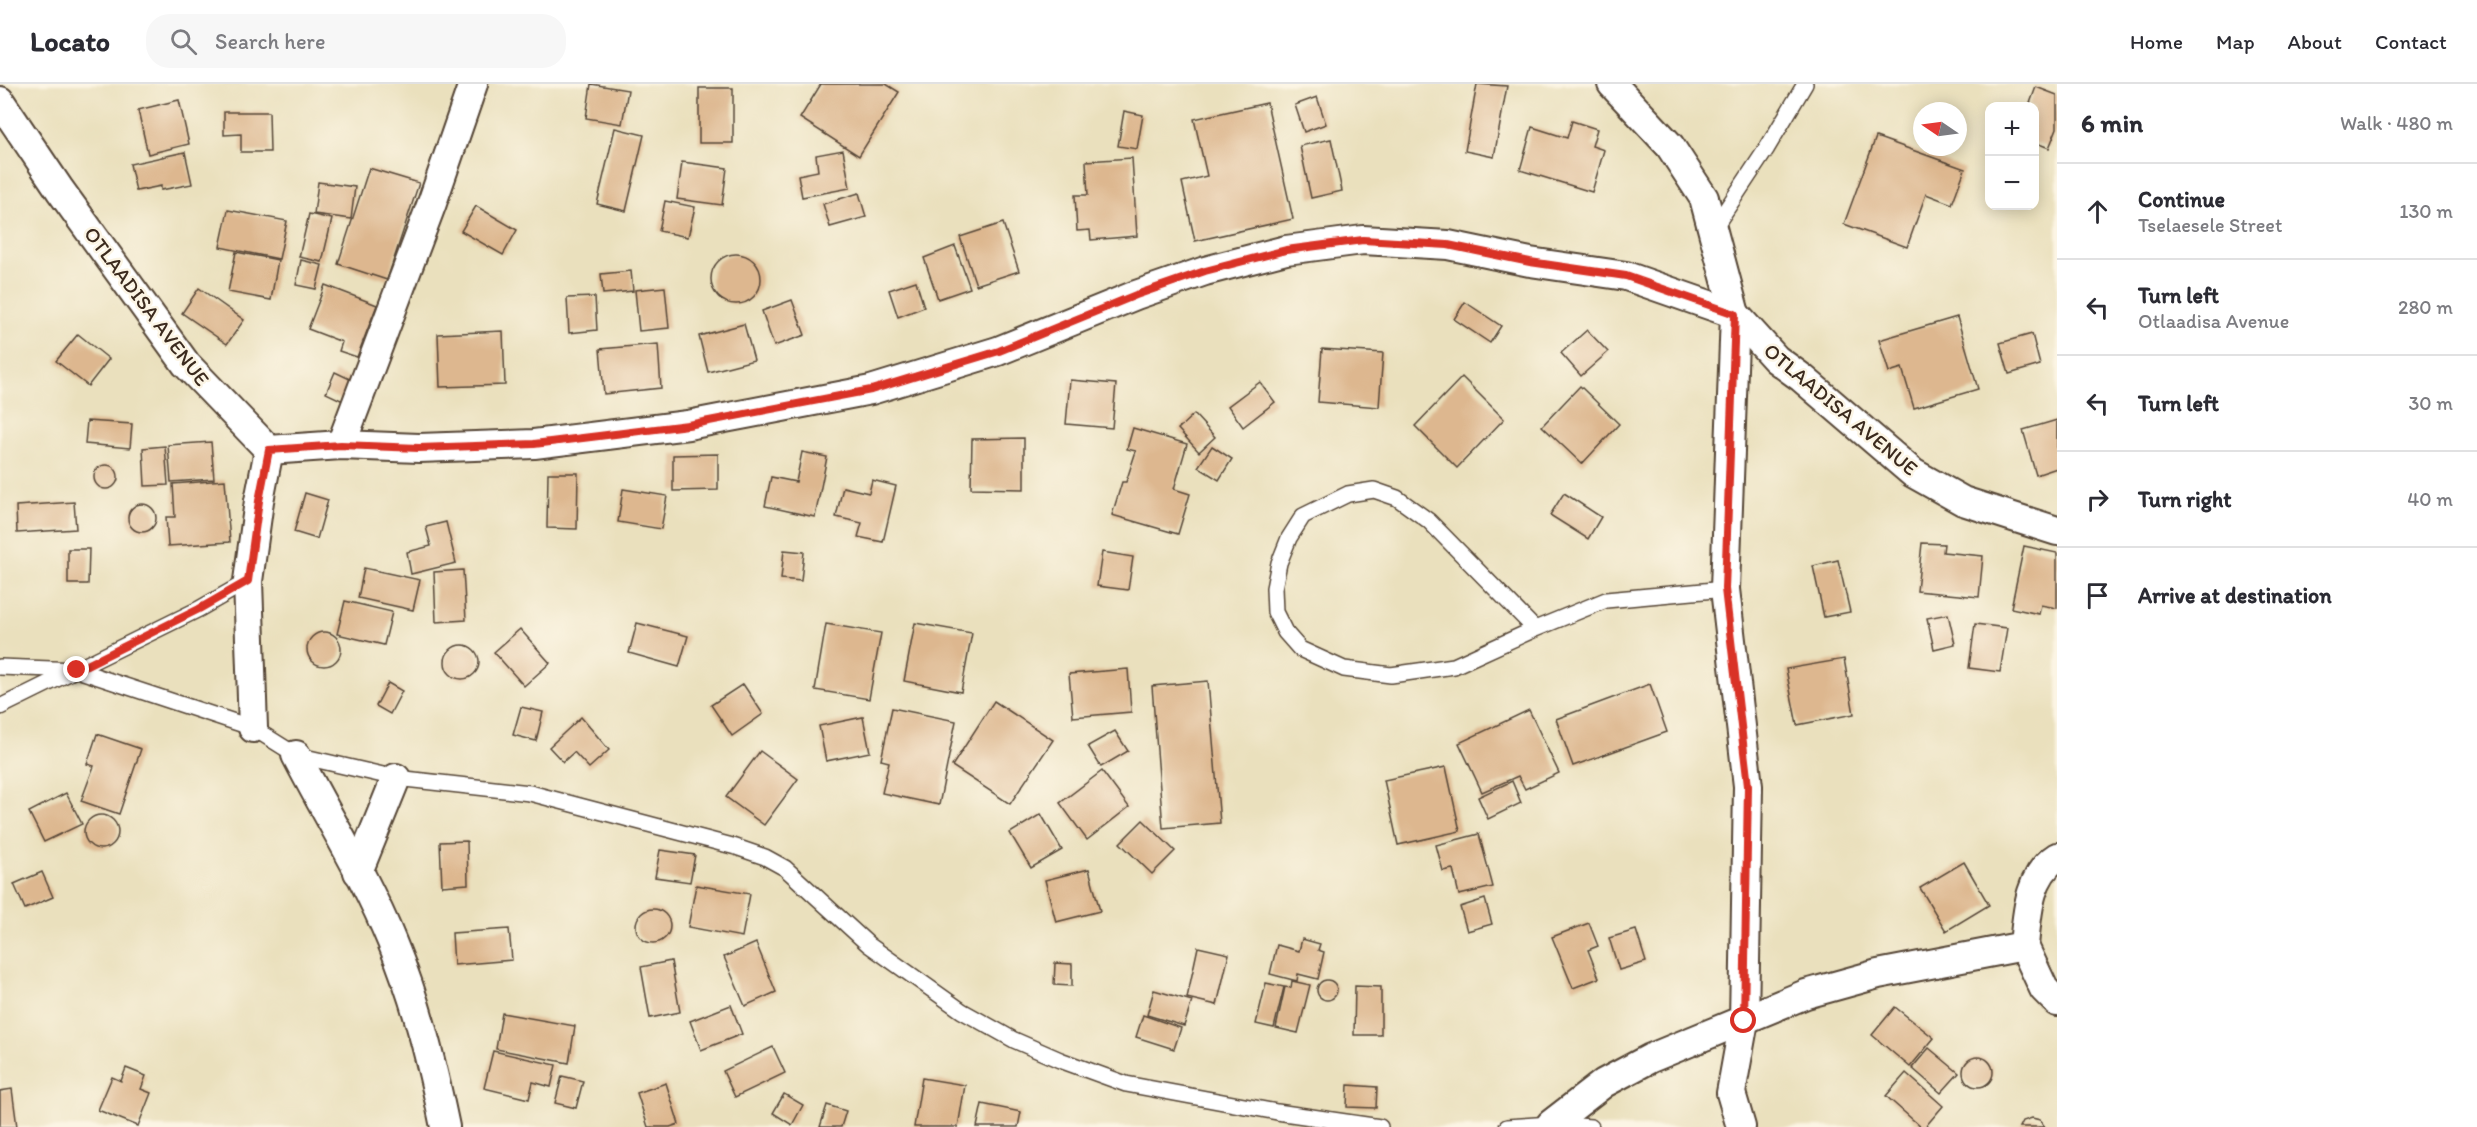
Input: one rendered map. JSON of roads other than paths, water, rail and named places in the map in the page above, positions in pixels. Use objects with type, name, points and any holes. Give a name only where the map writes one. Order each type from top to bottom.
[{"type":"street","points":[[341,445],[432,204],[473,84]]},
{"type":"street","points":[[1612,84],[1670,146],[1704,198],[1714,228],[1735,314],[1725,589],[1748,786],[1744,1021],[1731,1093],[1741,1127]]},
{"type":"street","name":"OTLAADISA AVENUE","points":[[0,101],[60,190],[186,364],[269,450],[341,445],[419,448],[534,444],[688,425],[871,390],[999,351],[1136,295],[1205,271],[1286,250],[1363,240],[1448,245],[1530,262],[1626,276],[1735,314],[1776,359],[1802,378],[1913,473],[1963,501],[2057,531]]},
{"type":"street","points":[[253,728],[248,581],[259,501],[269,450]]},
{"type":"street","points":[[296,755],[392,940],[412,992],[428,1047],[445,1127]]},
{"type":"street","points":[[358,872],[396,778]]},
{"type":"street","points":[[2057,857],[2039,877],[2031,894],[2024,946],[2044,989],[2057,1002]]},
{"type":"street","points":[[1551,1124],[1604,1083],[1651,1058],[1806,994],[1878,974],[2024,946]]},
{"type":"lane","points":[[1714,228],[1767,148],[1805,84]]},
{"type":"lane","points":[[1535,629],[1429,521],[1397,498],[1374,490],[1348,494],[1303,516],[1289,538],[1279,563],[1274,588],[1275,612],[1285,632],[1300,649],[1344,669],[1391,675],[1454,666],[1606,600],[1725,589]]},
{"type":"lane","points":[[0,707],[199,609],[248,581]]},
{"type":"lane","points":[[0,667],[77,670],[253,728],[296,755],[396,778],[530,793],[756,853],[785,868],[868,945],[909,975],[962,1011],[1042,1052],[1126,1084],[1277,1112],[1380,1127]]},
{"type":"lane","points":[[1507,1127],[1551,1124],[1591,1127]]}]
